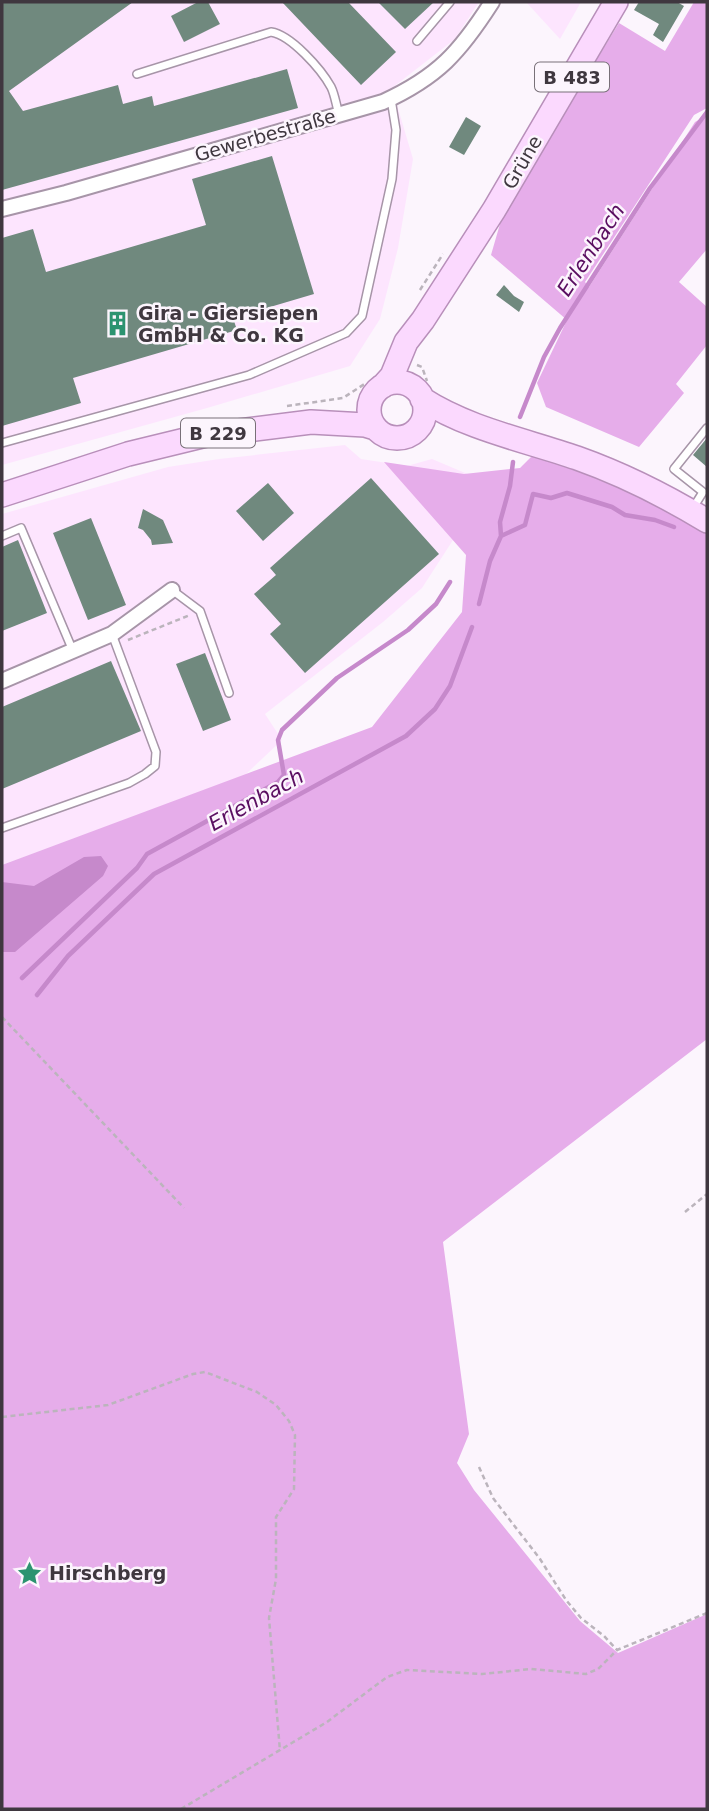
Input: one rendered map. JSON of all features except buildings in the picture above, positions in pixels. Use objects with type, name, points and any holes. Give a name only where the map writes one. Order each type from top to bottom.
[{"type":"main road","name":"Grüne","points":[[377,392],[392,376],[407,342],[486,221],[616,2]]},
{"type":"main road","name":"Grüne","points":[[418,394],[414,364],[423,320]]},
{"type":"main road","points":[[488,430],[427,427],[417,429],[405,437],[392,438],[375,428],[369,414],[377,392],[399,383],[488,430],[589,463],[639,484],[699,516]]},
{"type":"main road","name":"B 229","points":[[311,422],[377,392]]},
{"type":"main road","points":[[417,429],[424,415],[418,394]]},
{"type":"main road","name":"B 229","points":[[2,495],[86,467],[206,435],[311,422],[375,428]]},
{"type":"street","name":"Gewerbestraße","points":[[2,209],[391,99],[430,77],[449,60],[470,36],[492,2]]},
{"type":"street","points":[[2,681],[112,634],[172,590]]},
{"type":"lane","points":[[417,41],[450,2]]},
{"type":"lane","points":[[137,74],[271,32],[281,34],[294,42],[330,86],[339,115]]},
{"type":"lane","points":[[2,443],[249,375],[346,332],[362,316],[392,179],[396,130],[391,99]]},
{"type":"lane","points":[[699,516],[703,492],[674,468],[707,428]]},
{"type":"lane","points":[[2,536],[21,528],[73,651]]},
{"type":"lane","points":[[172,590],[200,611],[229,693]]},
{"type":"lane","points":[[2,828],[129,783],[155,766],[156,752],[112,634]]},
{"type":"path","points":[[2,1017],[184,1208]]},
{"type":"path","points":[[685,1212],[707,1194]]},
{"type":"path","points":[[2,1417],[108,1405],[205,1372],[257,1392],[276,1405],[289,1421],[295,1434],[294,1489],[276,1517],[276,1578],[270,1618],[280,1751]]},
{"type":"path","points":[[479,1467],[493,1498],[540,1559],[566,1600],[581,1618],[617,1650]]},
{"type":"path","points":[[181,1809],[327,1722],[387,1677],[407,1670],[482,1674],[531,1669],[586,1674],[598,1669],[617,1650],[707,1613]]},
{"type":"shaded area","points":[[2,2],[479,2],[455,39],[392,88],[413,159],[398,248],[380,319],[350,366],[2,465]]},
{"type":"shaded area","points":[[526,2],[581,2],[560,39]]},
{"type":"shaded area","points":[[694,2],[707,2],[707,108],[694,115],[585,282],[589,287],[695,122],[707,115],[707,249],[679,282],[707,307],[707,345],[676,384],[684,393],[639,447],[546,407],[537,383],[567,320],[491,255],[504,210],[619,23],[665,51]]},
{"type":"shaded area","points":[[345,445],[361,459],[407,466],[432,459],[484,481],[453,540],[422,588],[383,622],[265,714],[282,740],[245,775],[2,865],[2,514],[168,467]]},
{"type":"shaded area","points":[[533,455],[623,488],[707,533],[707,1039],[443,1242],[469,1434],[457,1463],[474,1490],[580,1621],[618,1653],[707,1614],[707,1809],[2,1809],[2,865],[372,727],[462,612],[466,555],[384,462],[464,474],[520,468]]},
{"type":"shaded area","points":[[101,856],[108,866],[103,876],[15,952],[2,952],[2,882],[34,886],[84,857]]},
{"type":"waterway","name":"Erlenbach","points":[[520,417],[544,357],[560,328],[650,188],[707,112]]},
{"type":"waterway","name":"Erlenbach","points":[[479,604],[490,561],[501,536],[500,522],[510,486],[513,462]]},
{"type":"waterway","points":[[501,536],[525,525],[533,494],[551,498],[567,493],[612,507],[625,515],[655,520],[674,527]]},
{"type":"waterway","points":[[22,978],[137,868],[147,854],[278,782],[284,775],[278,740],[282,730],[337,678],[408,630],[436,604],[450,582]]},
{"type":"waterway","name":"Erlenbach","points":[[37,995],[68,956],[154,874],[406,736],[435,709],[450,686],[472,627]]},
{"type":"place","name":"Gira - Giersiepen GmbH & Co. KG","points":[[118,324]]},
{"type":"place","name":"Hirschberg","points":[[29,1573]]}]
